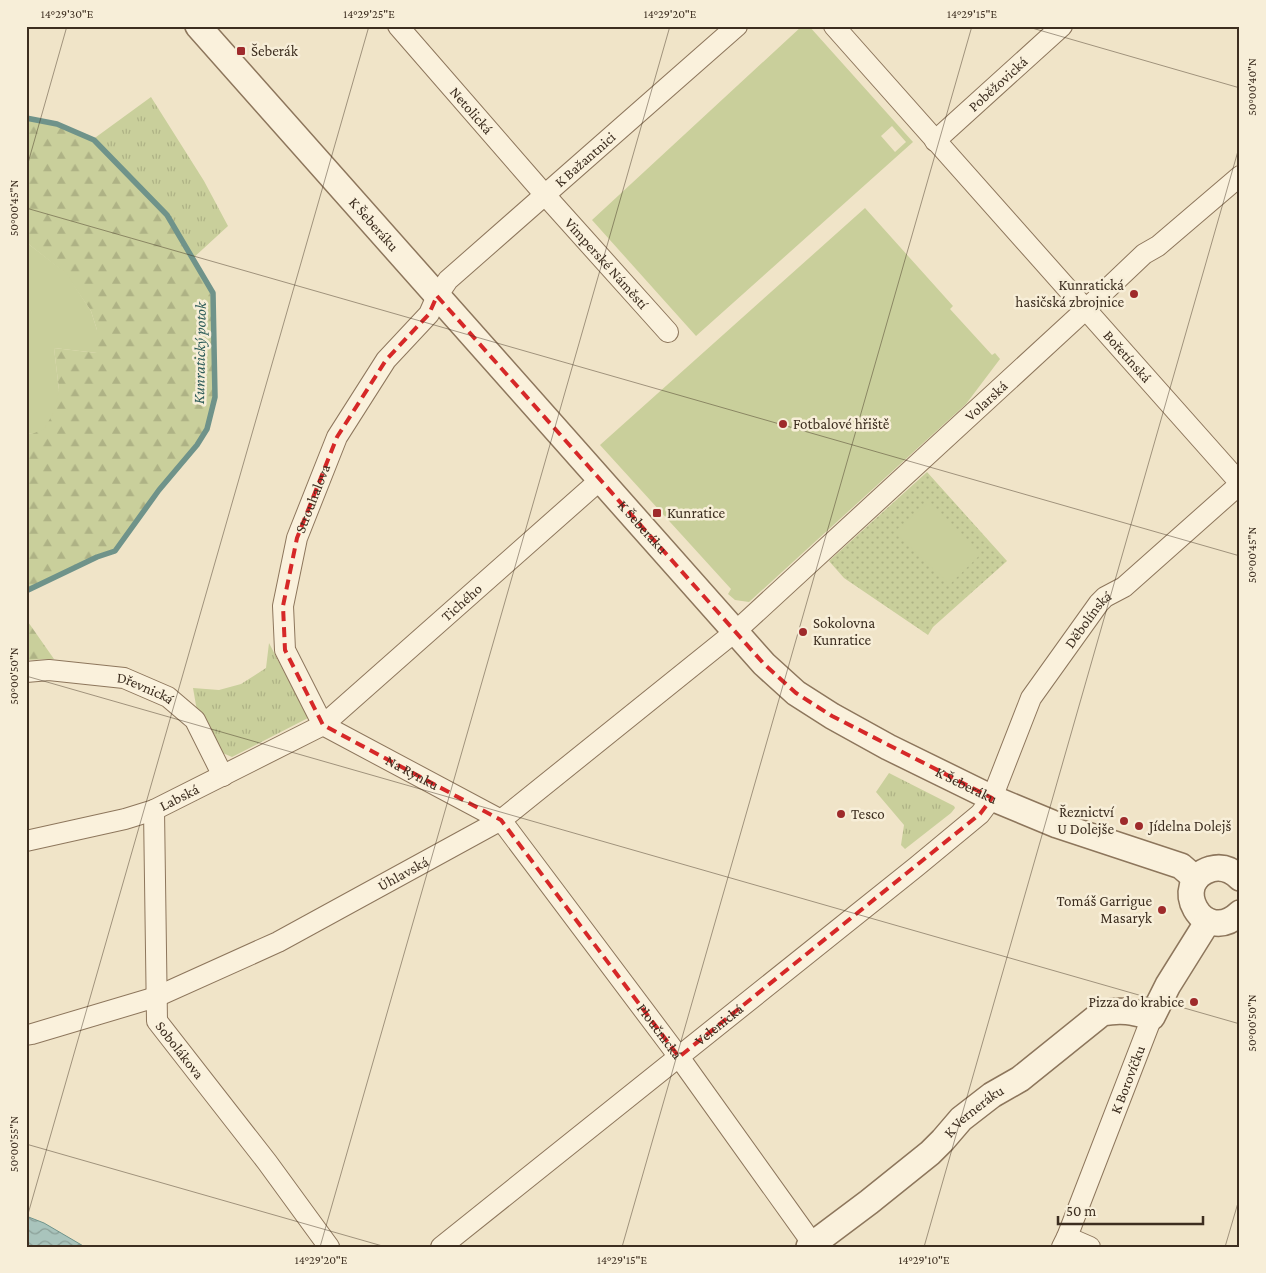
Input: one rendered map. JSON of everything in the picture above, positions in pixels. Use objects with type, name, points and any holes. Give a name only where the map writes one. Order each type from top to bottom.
[{"type":"street","name":"K Šeberáku","points":[[198,26],[764,664],[796,693],[832,716],[888,747],[992,798],[1056,825],[1181,866],[1196,879]]},
{"type":"street","name":"Netolická","points":[[398,26],[545,195]]},
{"type":"street","name":"K Bažantnici","points":[[437,296],[448,280],[737,26]]},
{"type":"street","points":[[834,26],[935,141]]},
{"type":"street","name":"Poběžovická","points":[[935,141],[1062,26]]},
{"type":"street","name":"Bořetínská","points":[[935,141],[1240,483]]},
{"type":"street","name":"Volarská","points":[[736,632],[1086,310],[1144,254],[1158,246],[1240,176]]},
{"type":"street","name":"Vimperské Náměstí","points":[[545,195],[668,332]]},
{"type":"street","name":"Strouhalova","points":[[323,726],[285,650],[284,606],[297,538],[337,437],[386,360],[429,314],[437,296]]},
{"type":"street","name":"Tichého","points":[[323,726],[600,480]]},
{"type":"street","name":"Děbolínská","points":[[992,798],[1031,698],[1099,603],[1105,597],[1124,587],[1240,483]]},
{"type":"street","name":"Úhlavská","points":[[26,1035],[156,997],[278,942],[501,820],[736,632]]},
{"type":"street","name":"Dřevnická","points":[[26,672],[49,670],[124,678],[168,696],[196,720],[224,776]]},
{"type":"street","name":"Labská","points":[[26,841],[125,819],[154,810],[323,726]]},
{"type":"street","name":"Na Rynku","points":[[323,726],[501,820]]},
{"type":"street","name":"Velenická","points":[[441,1247],[966,826],[980,814],[992,798]]},
{"type":"street","name":"Sobolákova","points":[[154,810],[157,1022],[267,1162],[329,1247]]},
{"type":"street","name":"Ploučnická","points":[[501,820],[679,1057],[812,1246]]},
{"type":"street","points":[[1240,878],[1223,868],[1208,870],[1196,879],[1191,899],[1197,912],[1215,923],[1222,923],[1240,913]]},
{"type":"street","name":"K Borovíčku","points":[[1064,1242],[1152,1017],[1168,985],[1208,920]]},
{"type":"street","name":"K Verneráku","points":[[812,1246],[930,1154],[961,1119],[992,1095],[1020,1079],[1102,1013],[1116,1010],[1152,1017]]},
{"type":"street","points":[[1064,1242],[1090,1247]]},
{"type":"highlighted area","points":[[437,296],[764,664],[796,693],[832,716],[992,798],[980,814],[679,1057],[501,820],[323,725],[285,650],[283,606],[297,538],[337,437],[386,360],[429,314]]},
{"type":"green space","points":[[802,26],[809,26],[913,142],[696,336],[592,220]],"holes":[[[892,126],[906,142],[895,152],[881,136]]]},
{"type":"green space","points":[[151,97],[204,181],[228,226],[191,260],[167,214],[92,140]]},
{"type":"green space","points":[[26,118],[57,124],[94,140],[167,215],[210,288],[215,397],[207,428],[115,551],[26,589],[26,433],[32,434],[59,390],[54,348],[97,353],[97,330],[91,311],[65,273],[26,242]]},
{"type":"green space","name":"Fotbalové hřiště","points":[[865,208],[953,306],[950,309],[992,355],[995,353],[1000,359],[966,404],[749,602],[735,600],[728,594],[731,589],[600,445]]},
{"type":"green space","points":[[26,242],[66,273],[91,311],[97,330],[97,353],[54,348],[59,390],[54,412],[44,429],[32,434],[26,433]]},
{"type":"green space","points":[[927,472],[1007,561],[933,627],[928,635],[844,578],[829,561]]},
{"type":"green space","points":[[929,502],[981,554],[950,584],[894,532]]},
{"type":"green space","points":[[26,619],[54,659],[26,660]]},
{"type":"green space","points":[[269,643],[308,718],[232,757],[218,751],[197,711],[193,688],[219,690],[241,684],[266,668]]},
{"type":"green space","points":[[889,773],[955,808],[905,849],[901,845],[904,825],[876,792]]},
{"type":"water","points":[[26,1216],[44,1223],[85,1247],[26,1247]]},
{"type":"waterway","name":"Kunratický potok","points":[[26,118],[57,124],[94,140],[167,215],[213,293],[215,397],[207,429],[197,445],[159,490],[115,551],[97,557],[26,591]]},
{"type":"place","name":"Šeberák","points":[[241,51]]},
{"type":"place","name":"Kunratická hasičská zbrojnice","points":[[1134,294]]},
{"type":"place","name":"Fotbalové hřiště","points":[[783,424]]},
{"type":"place","name":"Kunratice","points":[[657,513]]},
{"type":"place","name":"Sokolovna Kunratice","points":[[803,632]]},
{"type":"place","name":"Tesco","points":[[841,814]]},
{"type":"place","name":"Řeznictví U Dolejše","points":[[1124,821]]},
{"type":"place","name":"Jídelna Dolejš","points":[[1139,826]]},
{"type":"place","name":"Tomáš Garrigue Masaryk","points":[[1162,910]]},
{"type":"place","name":"Pizza do krabice","points":[[1194,1002]]}]
